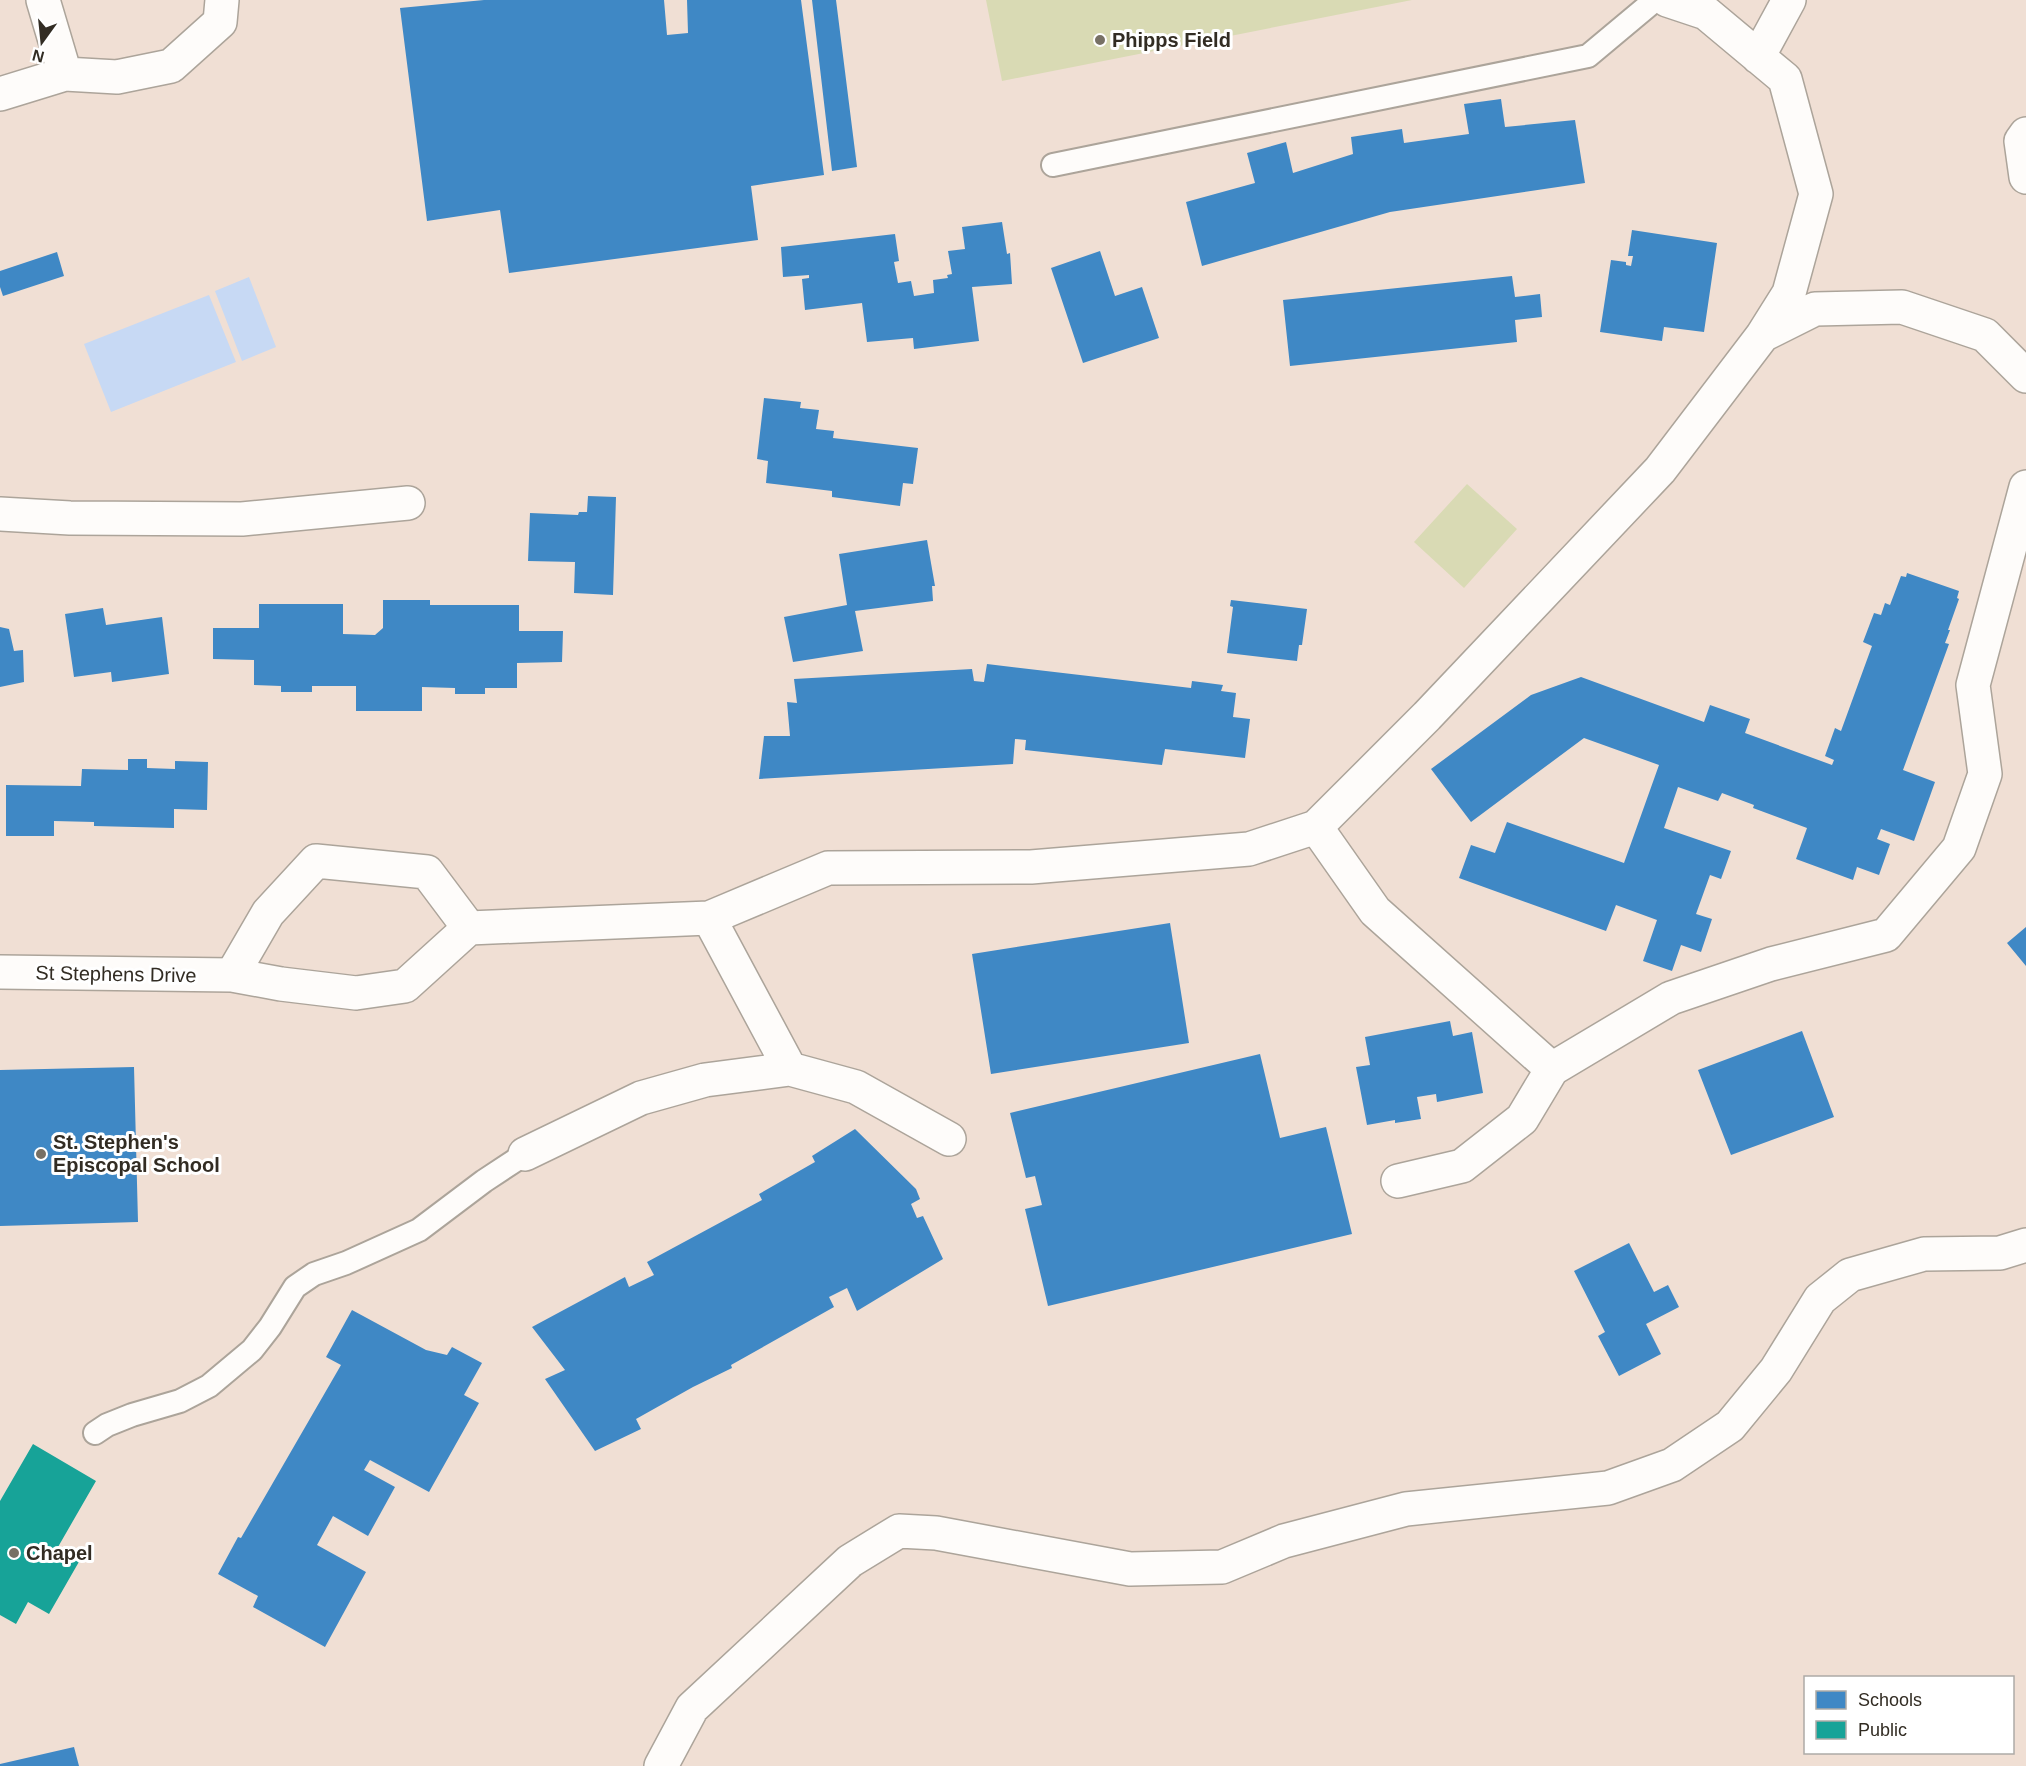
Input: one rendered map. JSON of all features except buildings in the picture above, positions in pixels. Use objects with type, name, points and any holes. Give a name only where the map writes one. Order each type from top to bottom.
[{"type":"street","points":[[43,0],[65,74]]},
{"type":"street","points":[[0,94],[65,74],[117,76],[171,66],[220,22],[222,0]]},
{"type":"street","points":[[232,975],[268,913],[316,861],[427,872],[469,928],[709,918],[828,868],[1031,867],[1249,849],[1316,827],[1427,716],[1660,470],[1762,336],[1789,293],[1816,194],[1785,79],[1706,13],[1667,0]]},
{"type":"street","points":[[1758,57],[1789,0]]},
{"type":"street","points":[[2026,134],[2021,141],[2026,177]]},
{"type":"street","points":[[1762,336],[1815,309],[1902,307],[1985,335],[2026,376]]},
{"type":"street","points":[[1398,1181],[1462,1166],[1522,1119],[1552,1069],[1671,998],[1771,964],[1886,935],[1959,848],[1985,774],[1973,685],[2026,487]]},
{"type":"street","points":[[0,514],[70,518],[242,519],[408,503]]},
{"type":"street","points":[[1316,827],[1374,911],[1552,1069]]},
{"type":"street","points":[[709,918],[790,1070]]},
{"type":"street","name":"St Stephens Drive","points":[[0,972],[232,975],[281,984],[356,993],[405,986],[469,928]]},
{"type":"street","points":[[525,1154],[641,1098],[705,1080],[790,1070],[856,1087],[949,1139]]},
{"type":"street","points":[[662,1766],[692,1708],[850,1561],[900,1531],[936,1533],[1130,1569],[1222,1567],[1284,1540],[1406,1509],[1608,1488],[1672,1465],[1730,1426],[1776,1370],[1820,1299],[1850,1275],[1924,1254],[2000,1253],[2026,1245]]},
{"type":"lane","points":[[1053,165],[1588,56],[1655,0]]},
{"type":"lane","points":[[95,1433],[107,1425],[180,1401],[209,1386],[252,1350],[270,1327],[295,1287],[314,1274],[346,1263],[419,1230],[484,1181],[525,1154]]},
{"type":"shaded area","name":"St. Stephen's Episcopal School","points":[[0,0],[2026,0],[2026,1766],[0,1766]]},
{"type":"green space","name":"Phipps Field","points":[[986,0],[1412,0],[1002,81]]},
{"type":"green space","points":[[1467,484],[1517,529],[1464,588],[1414,542]]},
{"type":"water","points":[[249,277],[276,347],[242,361],[215,291]]},
{"type":"water","points":[[209,295],[236,362],[111,412],[84,344]]},
{"type":"place","name":"Phipps Field","points":[[1100,40]]},
{"type":"place","name":"St. Stephen's Episcopal School","points":[[41,1154]]},
{"type":"place","name":"Chapel","points":[[14,1553]]}]
